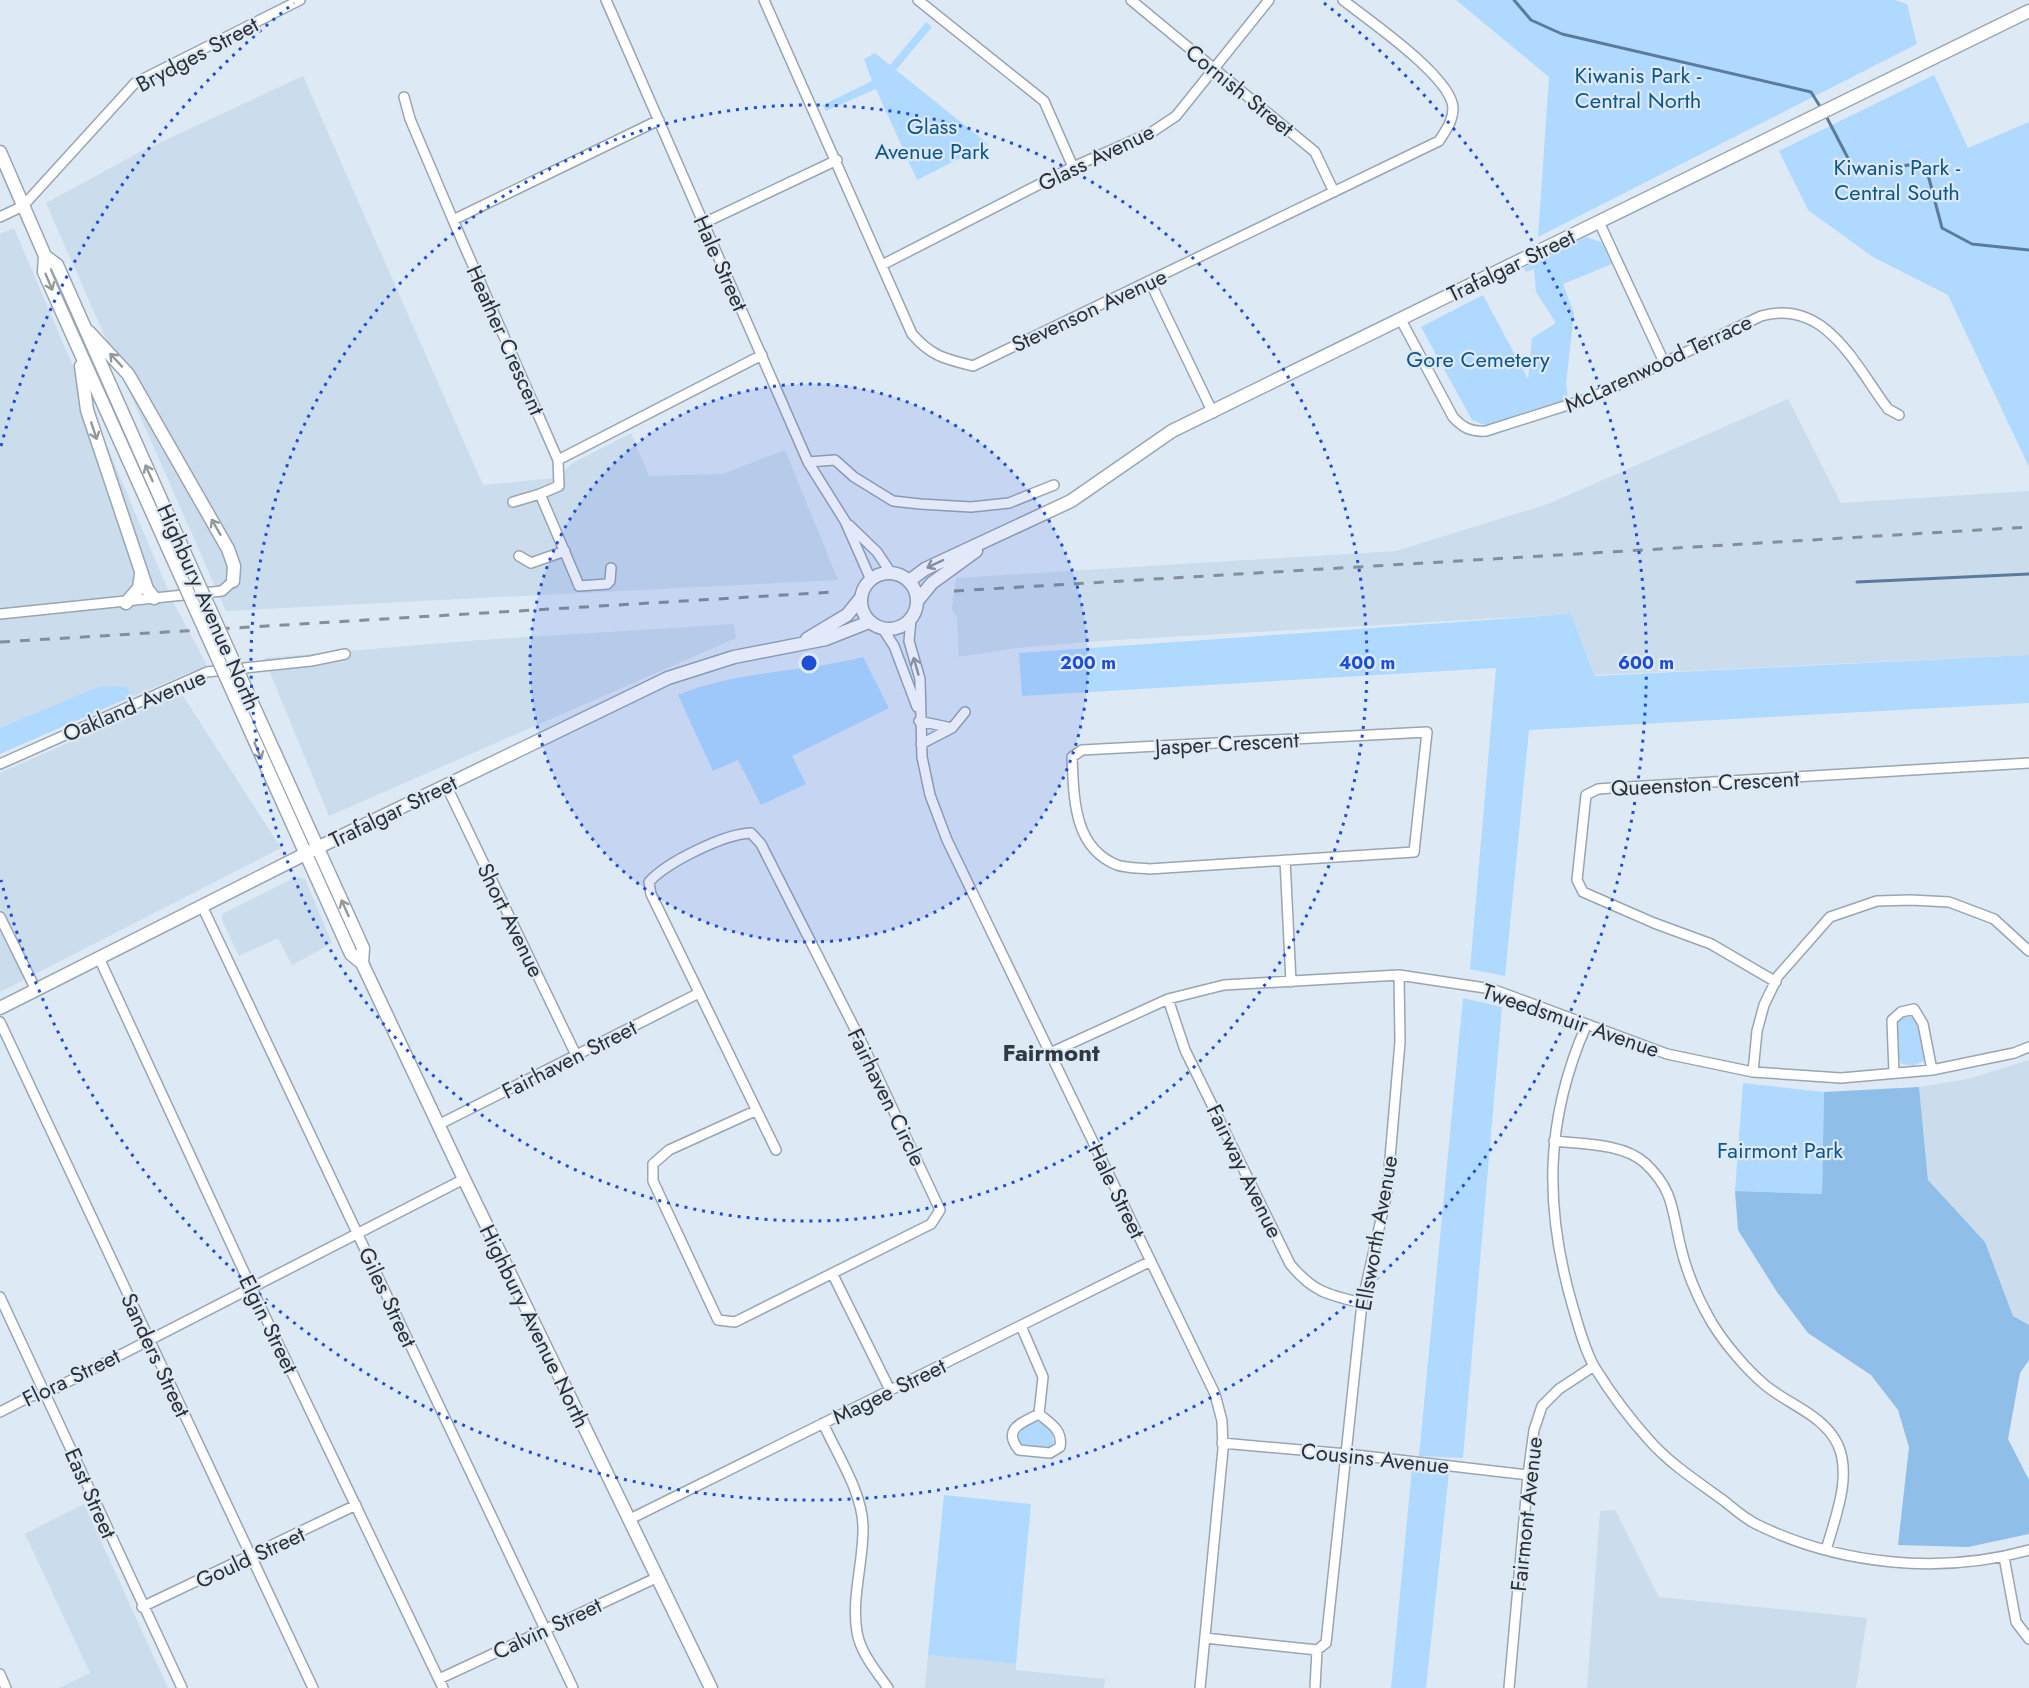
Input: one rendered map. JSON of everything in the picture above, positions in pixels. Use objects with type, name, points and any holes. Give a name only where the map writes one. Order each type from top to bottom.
[{"type":"main road","name":"Trafalgar Street","points":[[909,581],[925,569],[1071,501],[1172,431],[2029,11]]},
{"type":"main road","name":"Highbury Avenue North","points":[[0,152],[45,256],[45,272],[80,353],[304,854],[351,954],[362,963],[628,1520],[711,1688]]},
{"type":"main road","name":"Highbury Avenue North","points":[[45,256],[57,265],[190,565],[319,847],[363,948],[362,963]]},
{"type":"main road","points":[[83,325],[128,374],[228,549],[234,566],[233,581]]},
{"type":"main road","points":[[80,353],[87,410],[141,573],[147,589],[154,598]]},
{"type":"main road","name":"Trafalgar Street","points":[[918,600],[932,583],[1002,533]]},
{"type":"main road","points":[[126,603],[139,588],[141,573]]},
{"type":"main road","points":[[891,573],[909,581],[918,600],[911,620],[898,628],[883,629],[869,622],[861,607],[860,599],[870,580],[891,573]]},
{"type":"main road","name":"Trafalgar Street","points":[[797,645],[847,615],[860,599]]},
{"type":"main road","name":"Trafalgar Street","points":[[0,1008],[304,854],[668,678],[734,657],[826,639],[869,622]]},
{"type":"street","name":"Brydges Street","points":[[0,217],[23,206],[135,83],[300,0]]},
{"type":"street","name":"Hale Street","points":[[606,0],[808,462],[845,521],[870,580]]},
{"type":"street","name":"Stevenson Avenue","points":[[764,0],[837,160],[912,334],[926,350],[945,360],[973,366],[1439,141],[1451,122],[1453,106],[1445,86],[1432,72],[1343,0]]},
{"type":"street","points":[[918,0],[1044,101],[1073,167]]},
{"type":"street","name":"Cornish Street","points":[[1131,0],[1315,153],[1334,192]]},
{"type":"street","name":"Glass Avenue","points":[[882,265],[1073,167],[1152,132],[1176,116],[1269,0]]},
{"type":"street","name":"Heather Crescent","points":[[404,97],[410,119],[558,460]]},
{"type":"street","points":[[453,220],[659,120]]},
{"type":"street","points":[[704,223],[837,160]]},
{"type":"street","points":[[1599,222],[1665,362]]},
{"type":"street","name":"Stevenson Avenue","points":[[1150,282],[1213,412]]},
{"type":"street","name":"McLarenwood Terrace","points":[[1401,320],[1453,417],[1460,425],[1475,432],[1486,431],[1593,397],[1761,316],[1783,312],[1799,314],[1828,330],[1888,409],[1899,415]]},
{"type":"street","points":[[513,502],[559,486],[558,460],[762,355]]},
{"type":"street","points":[[808,462],[834,460],[854,477],[892,501],[920,504],[971,507],[1009,503],[1054,485]]},
{"type":"street","points":[[540,494],[579,586],[607,584],[610,581],[611,568]]},
{"type":"street","name":"Hale Street","points":[[845,521],[877,552],[891,573]]},
{"type":"street","points":[[519,556],[531,563],[565,551]]},
{"type":"street","points":[[0,614],[126,603],[222,591],[233,581]]},
{"type":"street","name":"Hale Street","points":[[911,620],[909,640],[920,679],[921,744],[930,795],[947,840],[1215,1394],[1222,1421],[1222,1443],[1200,1688]]},
{"type":"street","name":"Hale Street","points":[[883,629],[894,645],[919,716]]},
{"type":"street","name":"Oakland Avenue","points":[[0,764],[207,672],[311,662],[345,654]]},
{"type":"street","points":[[921,744],[952,728],[965,712]]},
{"type":"street","points":[[919,716],[952,728]]},
{"type":"street","name":"Jasper Crescent","points":[[1427,732],[1414,852],[1285,860],[1149,869],[1118,865],[1091,849],[1078,819],[1072,757],[1082,750],[1427,732]]},
{"type":"street","name":"Queenston Crescent","points":[[1776,982],[1711,944],[1654,923],[1583,892],[1577,880],[1586,795],[1598,789],[1611,788],[2029,763]]},
{"type":"street","name":"Short Avenue","points":[[446,784],[576,1055]]},
{"type":"street","name":"Fairhaven Circle","points":[[751,833],[761,844],[855,1029],[940,1210],[931,1224],[735,1322],[718,1320],[709,1305],[653,1181],[653,1164],[669,1150],[755,1111],[699,993],[651,894],[649,882],[660,870],[736,834],[751,833]]},
{"type":"street","points":[[1285,860],[1291,982]]},
{"type":"street","points":[[1753,1072],[1757,1031],[1764,1005],[1776,982],[1830,917],[1877,902],[1911,900],[1949,902],[1994,919],[2028,948]]},
{"type":"street","name":"Giles Street","points":[[202,906],[573,1688]]},
{"type":"street","points":[[0,917],[36,990]]},
{"type":"street","name":"Elgin Street","points":[[99,958],[251,1287],[441,1684]]},
{"type":"street","name":"Tweedsmuir Avenue","points":[[1050,1053],[1168,999],[1224,985],[1399,975],[1492,989],[1586,1026],[1667,1054],[1753,1072],[1841,1078],[1932,1070],[2014,1053],[2029,1047]]},
{"type":"street","name":"Ellsworth Avenue","points":[[1317,1650],[1326,1643],[1330,1621],[1362,1303],[1387,1193],[1400,1042],[1399,975]]},
{"type":"street","name":"Fairhaven Street","points":[[438,1125],[699,993]]},
{"type":"street","name":"Fairway Avenue","points":[[1168,999],[1185,1050],[1290,1264],[1305,1282],[1323,1294],[1362,1303]]},
{"type":"street","points":[[1894,1073],[1892,1020],[1901,1012],[1914,1009],[1923,1024],[1932,1070]]},
{"type":"street","name":"Sanders Street","points":[[0,1022],[314,1688]]},
{"type":"street","points":[[1586,1026],[1565,1083],[1554,1141],[1551,1178],[1562,1268],[1594,1366],[1650,1441],[1702,1485],[1755,1524],[1826,1550],[1898,1564],[1947,1564],[2004,1557],[2029,1550]]},
{"type":"street","points":[[755,1111],[776,1150]]},
{"type":"street","points":[[1554,1141],[1614,1149],[1642,1160],[1659,1177],[1673,1201],[1680,1245],[1692,1284],[1713,1325],[1765,1385],[1825,1425],[1837,1443],[1844,1462],[1840,1499],[1826,1550]]},
{"type":"street","name":"Flora Street","points":[[0,1412],[31,1396],[46,1393],[464,1179]]},
{"type":"street","name":"Magee Street","points":[[628,1520],[1151,1261]]},
{"type":"street","points":[[832,1275],[890,1390]]},
{"type":"street","name":"East Street","points":[[0,1297],[46,1393],[142,1607],[182,1688]]},
{"type":"street","points":[[1021,1326],[1043,1377],[1039,1414]]},
{"type":"street","name":"Fairmont Avenue","points":[[1509,1688],[1534,1430],[1542,1406],[1559,1389],[1594,1366]]},
{"type":"street","points":[[1039,1414],[1057,1429],[1062,1438],[1060,1447],[1050,1454],[1019,1450],[1012,1443],[1012,1432],[1017,1426],[1039,1414]]},
{"type":"street","points":[[823,1424],[859,1500],[862,1517],[857,1633],[866,1655],[888,1688]]},
{"type":"street","name":"Cousins Avenue","points":[[1222,1443],[1347,1454],[1528,1475]]},
{"type":"street","name":"Gould Street","points":[[142,1607],[356,1506]]},
{"type":"street","points":[[2004,1557],[2016,1622],[2029,1640]]},
{"type":"street","name":"Calvin Street","points":[[441,1684],[545,1627],[656,1578]]},
{"type":"street","points":[[1205,1638],[1317,1650],[1315,1688]]},
{"type":"street","points":[[0,1674],[6,1688]]},
{"type":"shaded area","points":[[303,76],[483,485],[555,478],[573,463],[631,433],[649,476],[722,474],[785,450],[838,580],[226,611],[46,203],[140,152]]},
{"type":"shaded area","points":[[14,228],[174,604],[207,665],[0,753],[0,234]]},
{"type":"shaded area","points":[[1788,399],[1841,503],[2029,491],[2029,655],[1595,675],[1571,614],[1098,641],[1017,648],[959,657],[957,617],[952,609],[956,578],[1396,551],[1548,504]]},
{"type":"shaded area","points":[[734,624],[736,638],[329,816],[264,658],[480,640]]},
{"type":"shaded area","points":[[181,693],[281,848],[0,992],[0,773]]},
{"type":"shaded area","points":[[296,877],[305,879],[332,943],[292,965],[278,938],[239,956],[222,920],[222,914]]},
{"type":"shaded area","points":[[2029,1060],[2029,1325],[2013,1316],[1985,1242],[1928,1180],[1919,1087],[1968,1079]]},
{"type":"shaded area","points":[[1919,1087],[1928,1180],[1985,1242],[2013,1316],[2029,1325],[2029,1360],[2020,1373],[2008,1439],[2029,1480],[2029,1534],[1968,1547],[1898,1545],[1909,1447],[1898,1410],[1871,1375],[1808,1333],[1777,1292],[1738,1230],[1735,1191],[1822,1194],[1824,1092]]},
{"type":"shaded area","points":[[84,1504],[168,1688],[59,1688],[90,1673],[25,1534]]},
{"type":"shaded area","points":[[1615,1510],[1659,1597],[1867,1618],[1856,1688],[1587,1688],[1600,1511]]},
{"type":"shaded area","points":[[928,1655],[1016,1664],[1016,1670],[1105,1679],[1104,1688],[925,1688]]},
{"type":"green space","name":"Kiwanis Park - Central North","points":[[1456,0],[1895,0],[1907,4],[1917,44],[1538,237],[1549,77]]},
{"type":"green space","name":"Glass Avenue Park","points":[[926,22],[932,27],[896,70],[988,144],[917,180],[876,89],[826,111],[823,105],[872,81],[864,59],[875,53],[890,65]]},
{"type":"green space","name":"Kiwanis Park - Central South","points":[[1934,75],[1968,148],[2029,122],[2029,467],[1948,295],[1873,257],[1808,210],[1779,151]]},
{"type":"green space","name":"Gore Cemetery","points":[[1586,237],[1601,242],[1612,264],[1563,284],[1574,313],[1566,384],[1568,399],[1485,425],[1472,420],[1421,327],[1483,295],[1528,379],[1532,338],[1556,323],[1536,292],[1534,269],[1526,272],[1524,268]]},
{"type":"green space","points":[[1571,614],[1595,676],[2029,655],[2029,703],[1529,730],[1505,976],[1470,969],[1496,668],[1022,696],[1019,653]]},
{"type":"green space","points":[[863,657],[889,708],[792,756],[806,784],[761,805],[738,760],[713,771],[678,695],[746,676]]},
{"type":"green space","points":[[98,687],[127,687],[130,694],[125,699],[0,754],[0,728]]},
{"type":"green space","points":[[1463,998],[1502,1007],[1463,1458],[1419,1456]]},
{"type":"green space","points":[[1908,1014],[1913,1015],[1916,1020],[1923,1049],[1924,1061],[1913,1066],[1902,1064],[1896,1043],[1897,1020]]},
{"type":"green space","name":"Fairmont Park","points":[[1743,1083],[1824,1092],[1822,1194],[1735,1191]]},
{"type":"green space","points":[[1035,1421],[1041,1422],[1052,1431],[1054,1443],[1050,1447],[1022,1446],[1018,1441],[1020,1430]]},
{"type":"green space","points":[[1412,1468],[1449,1472],[1426,1688],[1391,1688]]},
{"type":"green space","points":[[944,1495],[1031,1504],[1016,1664],[928,1655]]},
{"type":"waterway","points":[[1514,0],[1531,20],[1562,34],[1811,92],[1821,108]]},
{"type":"waterway","points":[[1825,114],[1851,164],[1874,173],[1908,165],[1926,167],[1942,228],[1972,244],[2029,250]]},
{"type":"waterway","points":[[1857,582],[2029,574]]},
{"type":"railway","points":[[954,591],[2029,527]]},
{"type":"railway","points":[[0,642],[834,592]]},
{"type":"district","name":"Fairmont","points":[[1051,1053]]}]
